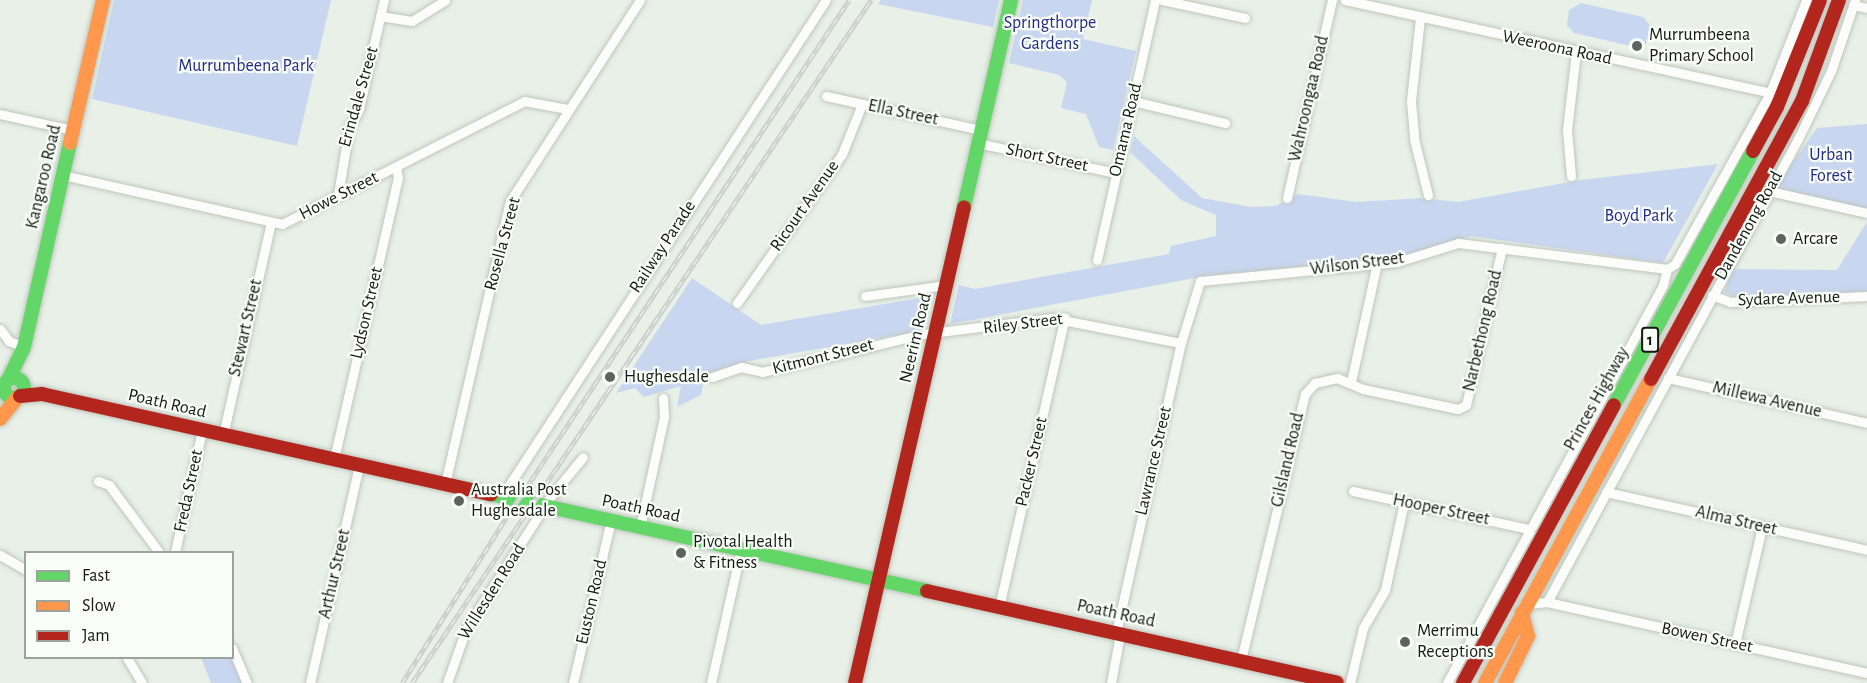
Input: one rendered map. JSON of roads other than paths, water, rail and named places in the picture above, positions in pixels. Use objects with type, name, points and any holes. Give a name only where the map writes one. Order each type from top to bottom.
[{"type":"main road","name":"Kangaroo Road","points":[[1,418],[24,347],[103,0]]},
{"type":"main road","name":"Neerim Road","points":[[855,683],[1011,0]]},
{"type":"main road","name":"Princes Highway","points":[[1463,683],[1601,430],[1733,173],[1797,67],[1820,0]]},
{"type":"main road","name":"Princes Highway","points":[[1485,683],[1617,439],[1763,188],[1810,83],[1839,0]]},
{"type":"main road","name":"Poath Road","points":[[11,387],[1337,683]]},
{"type":"main road","points":[[1505,683],[1528,636],[1525,609]]},
{"type":"street","name":"Erindale Street","points":[[338,195],[349,128],[359,109],[384,0]]},
{"type":"street","points":[[380,16],[412,21],[445,0]]},
{"type":"street","name":"Rosella Street","points":[[446,484],[510,201],[567,108],[640,0]]},
{"type":"street","name":"Omama Road","points":[[1097,260],[1155,0]]},
{"type":"street","points":[[1162,0],[1245,18]]},
{"type":"street","name":"Wahroongaa Road","points":[[1287,198],[1332,0]]},
{"type":"street","name":"Weeroona Road","points":[[1346,0],[1770,93]]},
{"type":"street","points":[[1447,683],[1663,285],[1667,269],[1675,264],[1733,173],[1770,93],[1806,0]]},
{"type":"street","name":"Railway Parade","points":[[502,496],[823,1]]},
{"type":"street","points":[[1854,3],[1867,8]]},
{"type":"street","name":"Dandenong Road","points":[[1547,602],[1712,295],[1763,188],[1821,94],[1854,3]]},
{"type":"street","points":[[1420,18],[1411,101],[1414,139],[1428,195]]},
{"type":"street","points":[[1571,176],[1567,130],[1576,52]]},
{"type":"street","name":"Ella Street","points":[[826,96],[980,136]]},
{"type":"street","name":"Howe Street","points":[[63,175],[271,222],[287,222],[524,101],[567,108]]},
{"type":"street","points":[[1132,101],[1225,123]]},
{"type":"street","name":"Ricourt Avenue","points":[[737,303],[842,154],[862,104]]},
{"type":"street","points":[[0,114],[73,129]]},
{"type":"street","name":"Short Street","points":[[980,136],[1116,173]]},
{"type":"street","name":"Lydson Street","points":[[334,459],[398,178],[396,167]]},
{"type":"street","name":"Dandenong Road","points":[[1733,173],[1763,188]]},
{"type":"street","points":[[1763,188],[1867,213]]},
{"type":"street","name":"Stewart Street","points":[[223,435],[271,222]]},
{"type":"street","name":"Wilson Street","points":[[1194,290],[1204,280],[1259,278],[1397,262],[1458,243],[1667,269]]},
{"type":"street","name":"Narbethong Road","points":[[1458,409],[1466,405],[1502,248]]},
{"type":"street","points":[[1351,382],[1377,263]]},
{"type":"street","points":[[865,296],[946,285]]},
{"type":"street","name":"Lawrance Street","points":[[1111,683],[1194,290]]},
{"type":"street","name":"Sydare Avenue","points":[[1712,295],[1730,302],[1867,296]]},
{"type":"street","name":"Riley Street","points":[[934,336],[1065,317],[1181,343]]},
{"type":"street","name":"Packer Street","points":[[999,607],[1065,317]]},
{"type":"street","points":[[0,329],[9,341],[24,347]]},
{"type":"street","name":"Kitmont Street","points":[[712,377],[741,367],[762,372],[853,347],[923,334],[934,336]]},
{"type":"street","name":"Millewa Avenue","points":[[1668,378],[1867,423]]},
{"type":"street","name":"Gilsland Road","points":[[1241,660],[1301,401],[1322,380],[1351,382],[1458,409]]},
{"type":"street","points":[[640,527],[664,417],[663,398]]},
{"type":"street","points":[[1588,423],[1630,447]]},
{"type":"street","name":"Freda Street","points":[[175,551],[202,430]]},
{"type":"street","name":"Willesden Road","points":[[447,683],[458,643],[546,506],[583,457]]},
{"type":"street","name":"Arthur Street","points":[[310,683],[359,465]]},
{"type":"street","points":[[98,481],[109,485],[158,551]]},
{"type":"street","name":"Hooper Street","points":[[1353,491],[1529,529]]},
{"type":"street","name":"Alma Street","points":[[1606,492],[1867,550]]},
{"type":"street","points":[[1350,683],[1363,628],[1385,590],[1404,502]]},
{"type":"street","name":"Euston Road","points":[[573,683],[611,520]]},
{"type":"street","points":[[1735,644],[1762,526]]},
{"type":"street","points":[[711,683],[741,549]]},
{"type":"street","points":[[0,555],[24,569]]},
{"type":"street","points":[[1525,609],[1547,602]]},
{"type":"street","name":"Bowen Street","points":[[1547,602],[1867,673]]},
{"type":"street","points":[[234,653],[247,683]]},
{"type":"street","points":[[128,659],[142,683]]},
{"type":"railway","points":[[402,683],[508,515],[849,0]]},
{"type":"railway","points":[[412,683],[871,0]]},
{"type":"place","name":"Murrumbeena Primary School","points":[[1637,46]]},
{"type":"place","name":"Arcare","points":[[1781,239]]},
{"type":"place","name":"Hughesdale","points":[[610,377]]},
{"type":"place","name":"Australia Post Hughesdale","points":[[459,501]]},
{"type":"place","name":"Pivotal Health & Fitness","points":[[681,553]]},
{"type":"place","name":"Merrimu Receptions","points":[[1405,642]]},
{"type":"park label","name":"Springthorpe Gardens","points":[[1050,34]]},
{"type":"park label","name":"Murrumbeena Park","points":[[246,66]]},
{"type":"park label","name":"Urban Forest","points":[[1831,166]]},
{"type":"park label","name":"Boyd Park","points":[[1639,216]]}]
